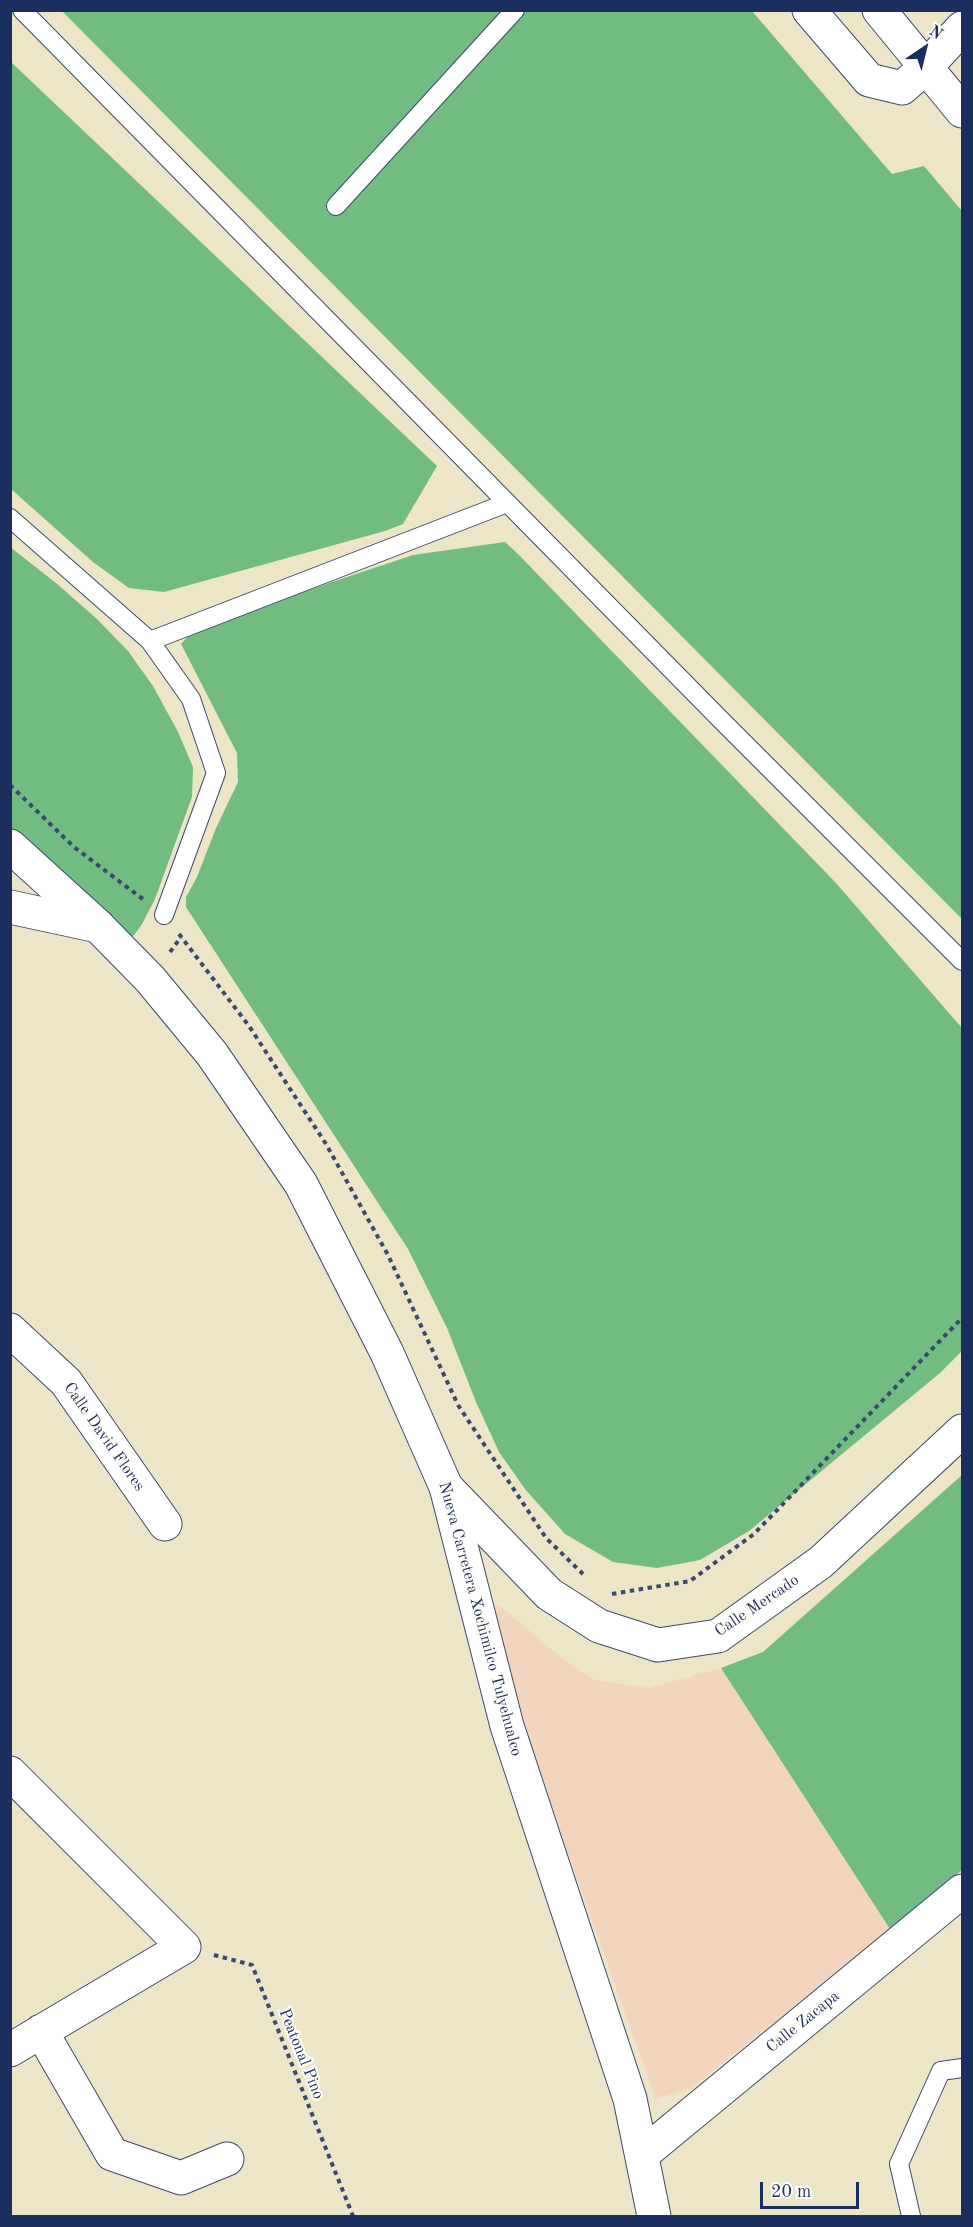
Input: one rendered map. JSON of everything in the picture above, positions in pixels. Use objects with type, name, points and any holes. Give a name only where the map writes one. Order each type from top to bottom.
[{"type":"street","points":[[809,10],[869,80],[903,88],[963,28]]},
{"type":"street","points":[[879,10],[963,111]]},
{"type":"street","name":"Nueva Carretera Xochimilco Tulyehualco","points":[[10,846],[98,926],[150,979],[212,1054],[301,1184],[387,1353],[446,1487],[507,1726],[627,2087],[643,2154],[654,2217]]},
{"type":"street","points":[[10,907],[98,926]]},
{"type":"street","name":"Calle David Flores","points":[[10,1330],[66,1382],[165,1524]]},
{"type":"street","name":"Calle Mercado","points":[[446,1487],[549,1594],[599,1626],[658,1645],[718,1636],[821,1562],[963,1431]]},
{"type":"street","points":[[10,1773],[184,1947],[10,2050]]},
{"type":"street","name":"Calle Zacapa","points":[[643,2154],[963,1891]]},
{"type":"street","points":[[41,2031],[112,2154],[181,2178],[226,2159]]},
{"type":"lane","points":[[22,10],[507,503],[963,961]]},
{"type":"lane","points":[[336,206],[515,10]]},
{"type":"lane","points":[[150,641],[507,503]]},
{"type":"lane","points":[[10,518],[150,641],[191,699],[216,773],[164,915]]},
{"type":"lane","points":[[911,2217],[899,2164],[941,2071],[963,2068]]},
{"type":"path","points":[[10,785],[74,847],[164,915],[249,1026],[326,1144],[388,1255],[458,1405],[546,1538],[588,1579]]},
{"type":"path","points":[[605,1595],[690,1581],[754,1534],[963,1318]]},
{"type":"path","name":"Peatonal Pino","points":[[184,1947],[252,1965],[353,2217]]},
{"type":"shaded area","points":[[499,1605],[563,1659],[595,1680],[649,1688],[721,1668],[890,1929],[691,2088],[656,2099],[526,1736],[488,1610]]},
{"type":"green space","points":[[62,11],[752,11],[892,174],[924,166],[962,211],[962,919]]},
{"type":"green space","points":[[11,62],[437,466],[403,524],[385,531],[164,592],[129,588],[93,562],[11,489]]},
{"type":"green space","points":[[505,542],[835,882],[962,1028],[962,1351],[940,1373],[749,1531],[700,1560],[657,1568],[613,1562],[565,1534],[525,1489],[499,1452],[476,1402],[447,1328],[408,1249],[186,907],[186,897],[238,782],[237,753],[181,644],[197,627],[413,555]]},
{"type":"green space","points":[[10,547],[97,619],[128,651],[153,686],[178,732],[193,767],[192,797],[155,899],[132,938],[11,833]]},
{"type":"green space","points":[[962,1475],[962,1870],[890,1929],[721,1668],[763,1652]]}]
